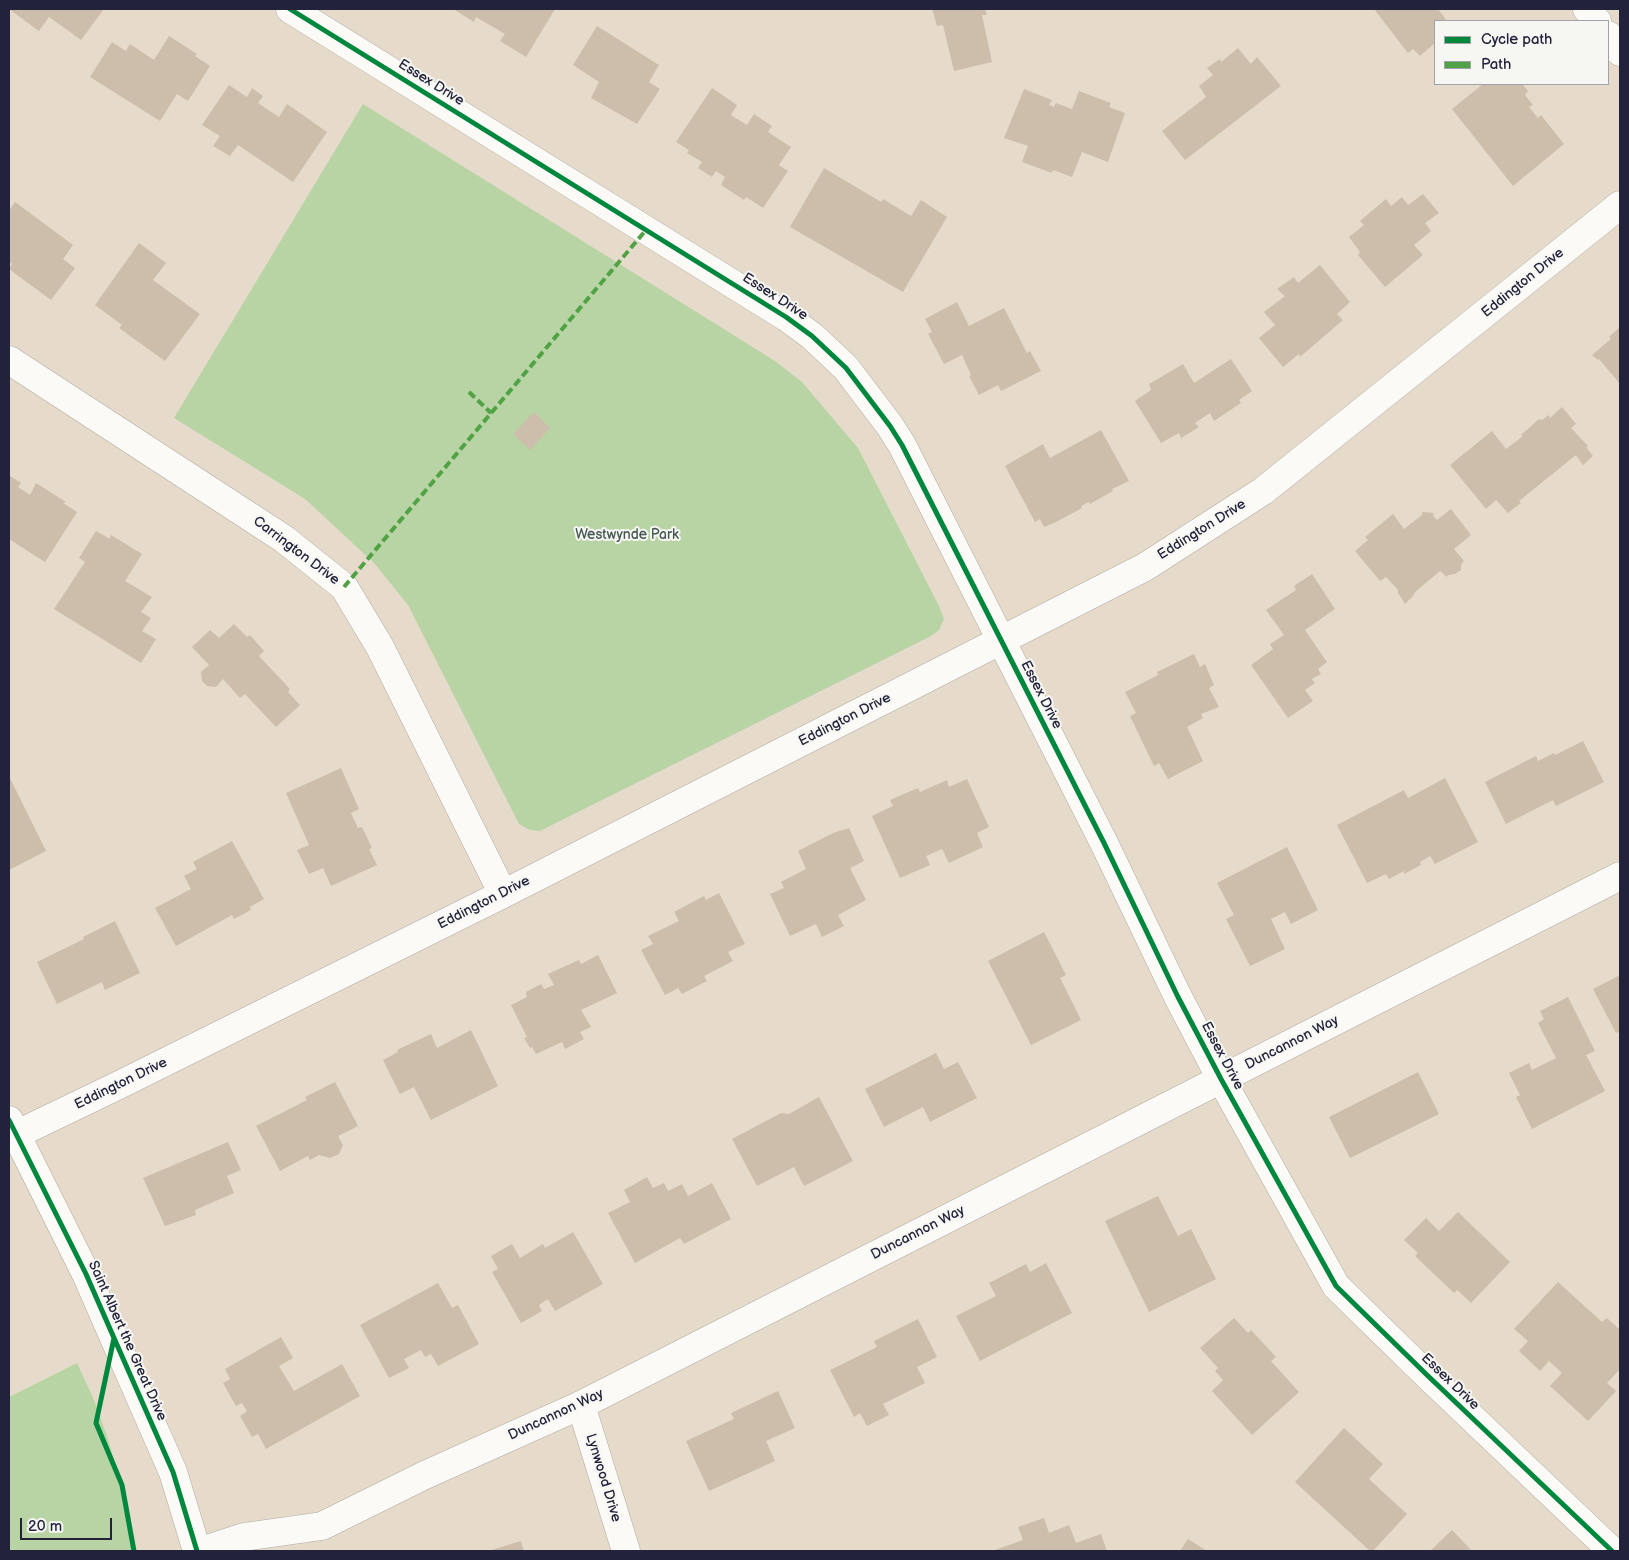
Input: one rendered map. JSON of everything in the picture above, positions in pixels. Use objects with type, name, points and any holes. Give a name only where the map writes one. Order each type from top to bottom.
[{"type":"street","name":"Essex Drive","points":[[290,9],[786,316],[812,336],[846,368],[902,445],[1104,843],[1178,996],[1221,1079],[1336,1286],[1427,1376],[1612,1551]]},
{"type":"street","points":[[1587,9],[1596,20]]},
{"type":"street","points":[[1609,36],[1620,52]]},
{"type":"street","name":"Eddington Drive","points":[[11,1131],[119,1085],[503,894],[1145,566],[1263,491],[1620,205]]},
{"type":"street","name":"Carrington Drive","points":[[9,360],[284,539],[344,588],[380,647],[503,894]]},
{"type":"street","name":"Duncannon Way","points":[[199,1551],[244,1537],[322,1526],[425,1475],[581,1405],[1620,876]]},
{"type":"street","name":"Saint Albert the Great Drive","points":[[11,1131],[86,1274],[172,1472],[199,1551]]},
{"type":"street","name":"Lynwood Drive","points":[[581,1405],[626,1551]]},
{"type":"green space","name":"Westwynde Park","points":[[363,104],[775,361],[802,382],[858,448],[939,606],[944,619],[939,630],[931,636],[540,831],[530,830],[519,824],[408,605],[374,563],[305,499],[174,418]]},
{"type":"green space","points":[[77,1363],[94,1400],[108,1439],[122,1488],[133,1551],[9,1551],[9,1397]]},
{"type":"building","points":[[9,9],[104,9],[81,40],[49,17],[39,31]]},
{"type":"building","points":[[453,9],[555,9],[526,57],[500,41],[505,34],[476,17],[474,22]]},
{"type":"building","points":[[932,9],[985,9],[987,15],[982,15],[992,62],[954,71],[943,25],[937,26]]},
{"type":"building","points":[[1374,9],[1438,9],[1446,20],[1434,20],[1434,44],[1420,56],[1413,49],[1408,53]]},
{"type":"building","points":[[597,26],[659,65],[649,82],[660,89],[637,124],[591,98],[599,82],[573,65]]},
{"type":"building","points":[[169,36],[197,54],[195,56],[210,66],[188,101],[177,94],[160,121],[90,77],[112,42],[126,51],[130,44],[154,60]]},
{"type":"building","points":[[1238,48],[1251,64],[1257,57],[1281,86],[1185,160],[1162,131],[1206,97],[1199,86],[1213,75],[1207,68],[1220,59],[1221,62]]},
{"type":"building","points":[[229,85],[247,97],[252,88],[263,96],[258,103],[279,117],[287,104],[327,132],[293,182],[238,145],[230,156],[213,146],[220,136],[202,125]]},
{"type":"building","points":[[1482,85],[1523,85],[1528,91],[1525,95],[1533,105],[1529,107],[1538,118],[1541,115],[1564,144],[1513,186],[1452,109]]},
{"type":"building","points":[[712,88],[737,105],[731,115],[747,125],[754,114],[772,126],[768,132],[791,147],[779,165],[788,171],[763,208],[746,197],[744,200],[721,185],[725,177],[716,171],[712,177],[698,168],[702,162],[687,153],[689,150],[676,142]]},
{"type":"building","points":[[1024,89],[1052,100],[1049,105],[1054,107],[1056,103],[1072,109],[1079,91],[1111,103],[1109,107],[1125,113],[1108,162],[1082,152],[1072,177],[1053,170],[1052,173],[1022,162],[1028,146],[1004,138]]},
{"type":"building","points":[[824,168],[881,202],[883,199],[911,216],[921,200],[947,217],[903,292],[790,227]]},
{"type":"building","points":[[1423,194],[1439,213],[1425,223],[1431,231],[1414,245],[1423,255],[1385,287],[1358,255],[1360,252],[1349,237],[1364,225],[1360,221],[1386,199],[1391,206],[1402,197],[1408,205]]},
{"type":"building","points":[[15,202],[73,245],[63,259],[75,268],[51,300],[9,269],[12,264],[9,261],[9,211]]},
{"type":"building","points":[[139,243],[166,263],[153,280],[200,314],[165,361],[119,328],[122,325],[95,305]]},
{"type":"building","points":[[1320,265],[1350,302],[1337,314],[1343,320],[1300,357],[1299,354],[1283,367],[1259,338],[1275,325],[1264,312],[1285,296],[1277,289],[1294,277],[1298,283]]},
{"type":"building","points":[[957,302],[969,326],[1004,308],[1027,353],[1030,351],[1041,371],[1001,391],[998,385],[979,395],[969,376],[971,375],[962,355],[944,364],[928,334],[932,332],[925,319]]},
{"type":"building","points":[[1620,327],[1620,384],[1599,359],[1592,355],[1611,339],[1609,337]]},
{"type":"building","points":[[1231,359],[1252,391],[1239,400],[1241,403],[1214,421],[1210,413],[1195,423],[1199,427],[1181,438],[1179,433],[1161,443],[1135,401],[1151,390],[1149,384],[1183,364],[1194,383]]},
{"type":"building","points":[[1562,407],[1576,424],[1571,428],[1588,446],[1586,447],[1593,456],[1583,465],[1576,455],[1519,501],[1521,503],[1508,513],[1496,500],[1486,509],[1450,465],[1492,431],[1506,449],[1523,436],[1521,435],[1539,419],[1542,420],[1549,415],[1550,418]]},
{"type":"building","points":[[534,412],[550,428],[530,450],[513,434]]},
{"type":"building","points":[[1101,430],[1129,481],[1112,489],[1113,491],[1090,504],[1089,502],[1081,506],[1082,508],[1056,522],[1044,527],[1040,519],[1035,522],[1005,466],[1043,444],[1050,458]]},
{"type":"building","points":[[9,475],[21,483],[18,487],[30,495],[36,483],[66,502],[63,503],[77,512],[45,562],[9,539]]},
{"type":"building","points":[[1451,509],[1471,535],[1454,549],[1464,561],[1461,565],[1461,570],[1447,577],[1440,571],[1415,592],[1405,604],[1398,590],[1386,577],[1380,581],[1355,551],[1368,540],[1365,537],[1393,514],[1404,529],[1422,515],[1422,512],[1434,513],[1433,516],[1437,520]]},
{"type":"building","points":[[96,531],[110,539],[111,535],[142,554],[125,581],[152,597],[141,612],[151,618],[142,631],[156,639],[141,663],[54,609],[85,562],[79,558]]},
{"type":"building","points":[[1312,574],[1335,609],[1305,630],[1327,662],[1318,669],[1321,674],[1312,679],[1315,683],[1305,690],[1313,701],[1288,718],[1251,665],[1273,649],[1270,644],[1284,635],[1266,610],[1296,590],[1294,586]]},
{"type":"building","points":[[234,624],[247,637],[250,635],[264,651],[259,656],[290,689],[288,692],[300,705],[276,727],[245,694],[240,698],[223,679],[216,687],[207,686],[202,681],[201,672],[209,665],[192,647],[210,630],[219,638]]},
{"type":"building","points":[[1194,654],[1200,667],[1205,664],[1214,685],[1209,688],[1219,707],[1201,714],[1203,718],[1187,727],[1203,761],[1168,779],[1159,763],[1154,766],[1130,716],[1136,713],[1125,692],[1158,675],[1157,672]]},
{"type":"building","points":[[1583,741],[1604,782],[1556,806],[1553,800],[1506,824],[1485,782],[1536,756],[1538,761]]},
{"type":"building","points":[[341,768],[359,809],[351,813],[358,828],[362,827],[372,848],[369,849],[377,865],[331,886],[323,868],[309,874],[297,850],[309,845],[286,793]]},
{"type":"building","points":[[9,776],[46,851],[9,870]]},
{"type":"building","points":[[1445,778],[1478,842],[1435,864],[1430,856],[1420,862],[1421,865],[1404,874],[1404,871],[1389,879],[1386,874],[1367,883],[1337,825],[1404,790],[1408,798]]},
{"type":"building","points":[[967,779],[989,827],[977,833],[983,847],[949,863],[942,849],[926,856],[930,865],[900,878],[872,816],[893,806],[890,800],[918,788],[920,792],[947,780],[949,787]]},
{"type":"building","points":[[849,828],[864,861],[850,868],[866,900],[838,915],[844,926],[822,937],[816,924],[790,936],[770,894],[784,888],[781,882],[806,869],[798,851],[833,833]]},
{"type":"building","points":[[232,841],[264,899],[250,907],[251,910],[234,919],[232,915],[176,946],[155,908],[191,889],[184,876],[197,869],[193,862]]},
{"type":"building","points":[[1287,847],[1318,910],[1291,924],[1285,912],[1271,919],[1285,949],[1250,966],[1226,919],[1234,915],[1217,883]]},
{"type":"building","points":[[719,893],[745,944],[728,952],[733,961],[704,976],[707,981],[682,994],[678,988],[665,995],[641,950],[653,944],[648,936],[679,921],[674,912],[704,896],[706,900]]},
{"type":"building","points":[[115,921],[140,973],[105,990],[102,982],[57,1004],[37,962],[84,939],[83,937]]},
{"type":"building","points":[[1044,932],[1066,975],[1060,978],[1081,1020],[1031,1045],[988,961]]},
{"type":"building","points":[[598,955],[617,993],[581,1010],[591,1027],[580,1032],[584,1039],[565,1049],[562,1042],[536,1054],[524,1038],[527,1037],[511,1005],[527,997],[526,992],[541,984],[544,989],[554,985],[548,974],[579,960],[581,964]]},
{"type":"building","points":[[1620,975],[1620,1031],[1616,1033],[1593,989]]},
{"type":"building","points":[[1568,997],[1595,1051],[1586,1055],[1605,1091],[1532,1129],[1516,1097],[1520,1095],[1509,1073],[1529,1063],[1532,1070],[1556,1058],[1538,1023],[1544,1019],[1540,1011]]},
{"type":"building","points":[[471,1030],[498,1086],[431,1120],[414,1087],[400,1094],[383,1060],[398,1052],[397,1050],[431,1034],[437,1048]]},
{"type":"building","points":[[936,1053],[944,1069],[958,1062],[977,1098],[930,1122],[923,1107],[884,1127],[865,1089]]},
{"type":"building","points":[[1418,1072],[1439,1114],[1350,1158],[1329,1117]]},
{"type":"building","points":[[335,1082],[358,1126],[338,1136],[343,1145],[339,1154],[330,1158],[319,1155],[310,1160],[308,1156],[280,1171],[256,1126],[307,1100],[305,1097]]},
{"type":"building","points":[[819,1097],[853,1161],[804,1186],[794,1167],[757,1186],[732,1139],[781,1113],[789,1114]]},
{"type":"building","points":[[228,1142],[241,1170],[227,1176],[234,1193],[195,1210],[196,1215],[165,1226],[143,1178]]},
{"type":"building","points":[[647,1177],[653,1188],[664,1183],[668,1191],[682,1184],[688,1196],[712,1183],[731,1219],[684,1244],[680,1238],[635,1263],[608,1213],[630,1202],[624,1190]]},
{"type":"building","points":[[1158,1196],[1178,1236],[1191,1229],[1216,1279],[1149,1312],[1105,1221]]},
{"type":"building","points":[[1458,1212],[1510,1262],[1471,1303],[1457,1290],[1454,1293],[1415,1256],[1418,1253],[1404,1240],[1426,1218],[1439,1231]]},
{"type":"building","points":[[573,1232],[603,1284],[555,1311],[548,1299],[539,1305],[542,1311],[521,1323],[492,1272],[498,1269],[491,1256],[512,1244],[520,1258],[543,1244],[545,1248]]},
{"type":"building","points":[[1046,1263],[1072,1313],[980,1361],[956,1316],[996,1296],[989,1283],[1026,1264],[1030,1272]]},
{"type":"building","points":[[1558,1282],[1602,1322],[1607,1318],[1620,1330],[1620,1369],[1607,1383],[1616,1391],[1588,1421],[1550,1386],[1562,1373],[1549,1361],[1540,1371],[1519,1351],[1528,1341],[1514,1329]]},
{"type":"building","points":[[438,1283],[452,1308],[458,1305],[479,1344],[438,1366],[431,1354],[425,1357],[421,1350],[404,1359],[409,1368],[389,1378],[360,1325]]},
{"type":"building","points":[[1234,1318],[1248,1333],[1251,1330],[1276,1357],[1271,1361],[1299,1392],[1252,1435],[1212,1391],[1223,1380],[1215,1371],[1218,1368],[1200,1348]]},
{"type":"building","points":[[918,1319],[937,1357],[917,1367],[925,1383],[883,1404],[889,1415],[867,1426],[860,1413],[854,1417],[830,1370],[877,1347],[874,1341]]},
{"type":"building","points":[[281,1337],[293,1358],[279,1366],[294,1391],[342,1364],[360,1396],[266,1449],[258,1434],[252,1437],[240,1416],[247,1411],[242,1403],[236,1406],[223,1383],[230,1379],[225,1369]]},
{"type":"building","points":[[778,1391],[795,1428],[766,1441],[775,1461],[709,1491],[686,1441],[734,1419],[731,1413]]},
{"type":"building","points":[[1344,1428],[1383,1464],[1369,1479],[1407,1514],[1373,1551],[1370,1551],[1295,1482]]},
{"type":"building","points":[[1044,1518],[1049,1533],[1069,1525],[1076,1543],[1101,1534],[1107,1551],[992,1551],[1023,1540],[1018,1527]]},
{"type":"building","points":[[1452,1530],[1472,1551],[1430,1551]]},
{"type":"building","points":[[1188,1539],[1207,1551],[1180,1551]]},
{"type":"building","points":[[521,1541],[524,1551],[488,1551]]},
{"type":"marked path","points":[[344,587],[646,230]]},
{"type":"marked path","points":[[469,392],[491,413]]},
{"type":"cycle path","points":[[290,9],[786,317],[812,336],[846,368],[902,445],[1104,843],[1178,997],[1221,1079],[1336,1286],[1612,1551]]},
{"type":"cycle path","points":[[9,1120],[86,1274],[173,1472],[197,1551]]},
{"type":"cycle path","points":[[114,1338],[96,1423],[122,1485],[134,1551]]}]
